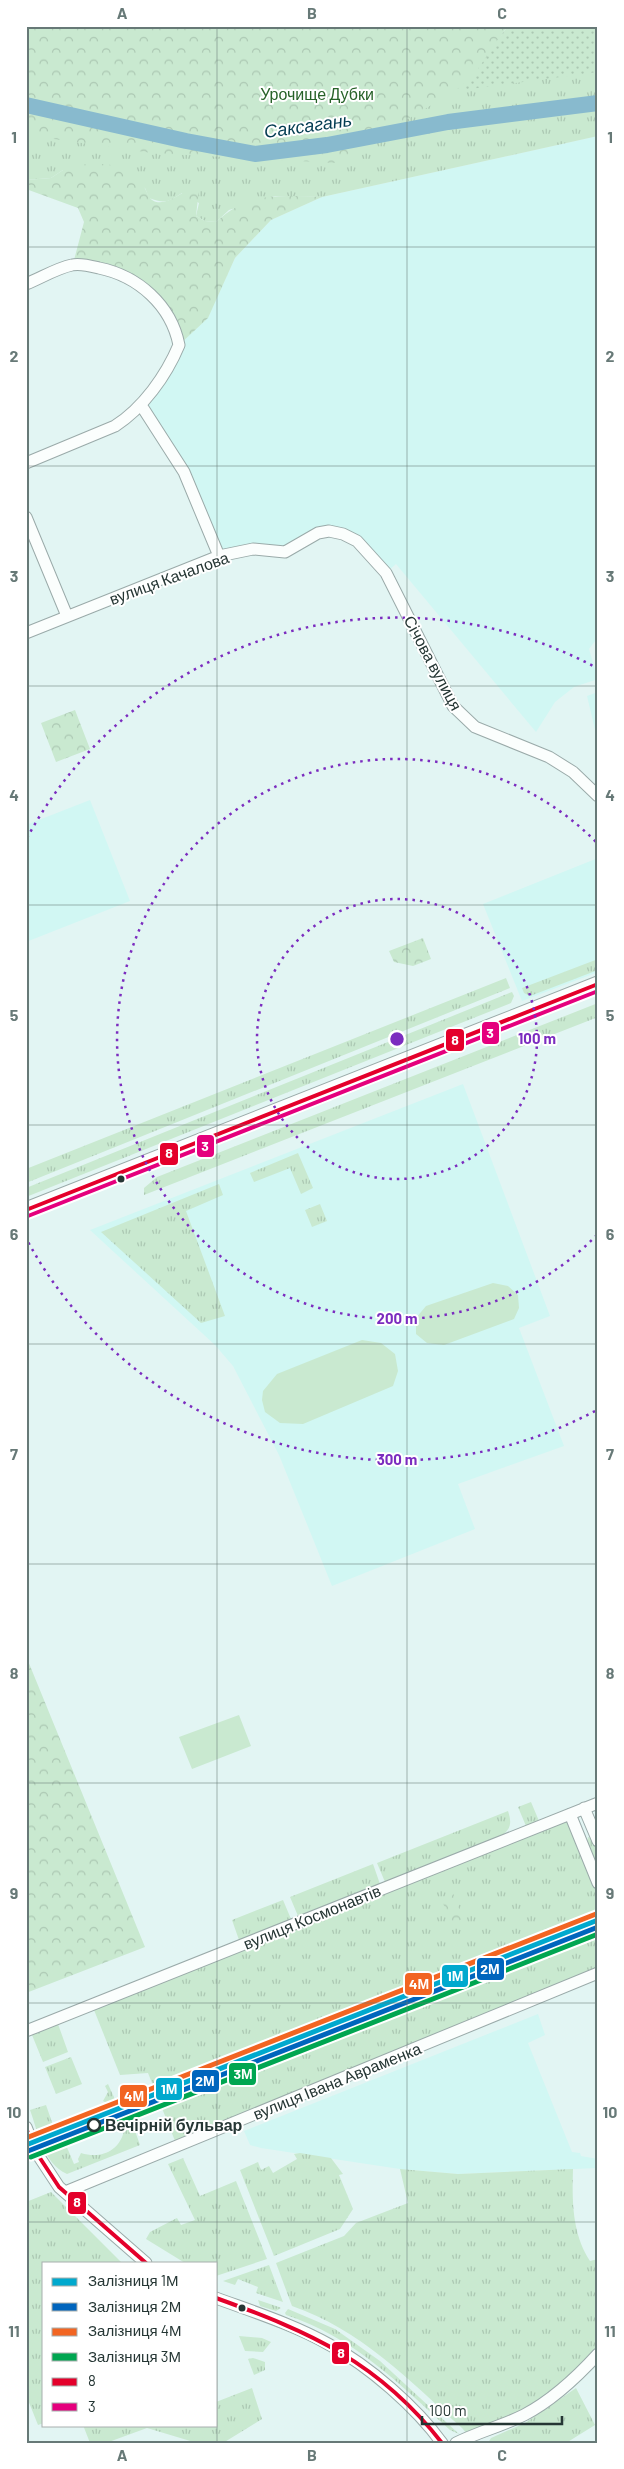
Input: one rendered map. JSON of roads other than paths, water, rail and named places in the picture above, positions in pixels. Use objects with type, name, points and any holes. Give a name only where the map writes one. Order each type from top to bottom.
[{"type":"main road","points":[[26,1210],[598,984]]},
{"type":"street","points":[[26,284],[74,264],[119,272],[138,283],[158,304],[176,333],[179,345],[140,406],[115,426],[26,463]]},
{"type":"street","points":[[140,406],[184,472],[219,556]]},
{"type":"street","points":[[26,516],[67,616]]},
{"type":"street","name":"вулиця Качалова","points":[[26,633],[219,556],[254,549],[286,552],[318,533],[329,530],[357,541],[386,573]]},
{"type":"street","name":"Січова вулиця","points":[[386,573],[453,706],[463,718],[475,727],[549,757],[573,772],[598,796]]},
{"type":"street","name":"вулиця Космонавтів","points":[[26,2031],[598,1803]]},
{"type":"street","points":[[584,1808],[598,1841]]},
{"type":"street","points":[[570,1814],[598,1883]]},
{"type":"street","name":"вулиця Івана Авраменка","points":[[65,2192],[598,1973]]},
{"type":"street","points":[[26,2127],[36,2152],[47,2172],[65,2192],[145,2262]]},
{"type":"street","points":[[218,2299],[330,2345],[371,2374],[430,2426],[442,2443]]},
{"type":"street","points":[[456,2443],[525,2414],[555,2394],[598,2354]]},
{"type":"waterway","name":"Саксагань","points":[[26,105],[186,141],[255,154],[327,145],[448,122],[598,103]]},
{"type":"rail line","name":"4М","points":[[26,2138],[596,1914]]},
{"type":"rail line","name":"1М","points":[[26,2145],[598,1920]]},
{"type":"rail line","name":"2М","points":[[28,2151],[598,1927]]},
{"type":"rail line","name":"3М","points":[[31,2157],[598,1934]]},
{"type":"place","name":"Вечірній бульвар","points":[[94,2125]]},
{"type":"park label","name":"Урочище Дубки","points":[[317,94]]}]
